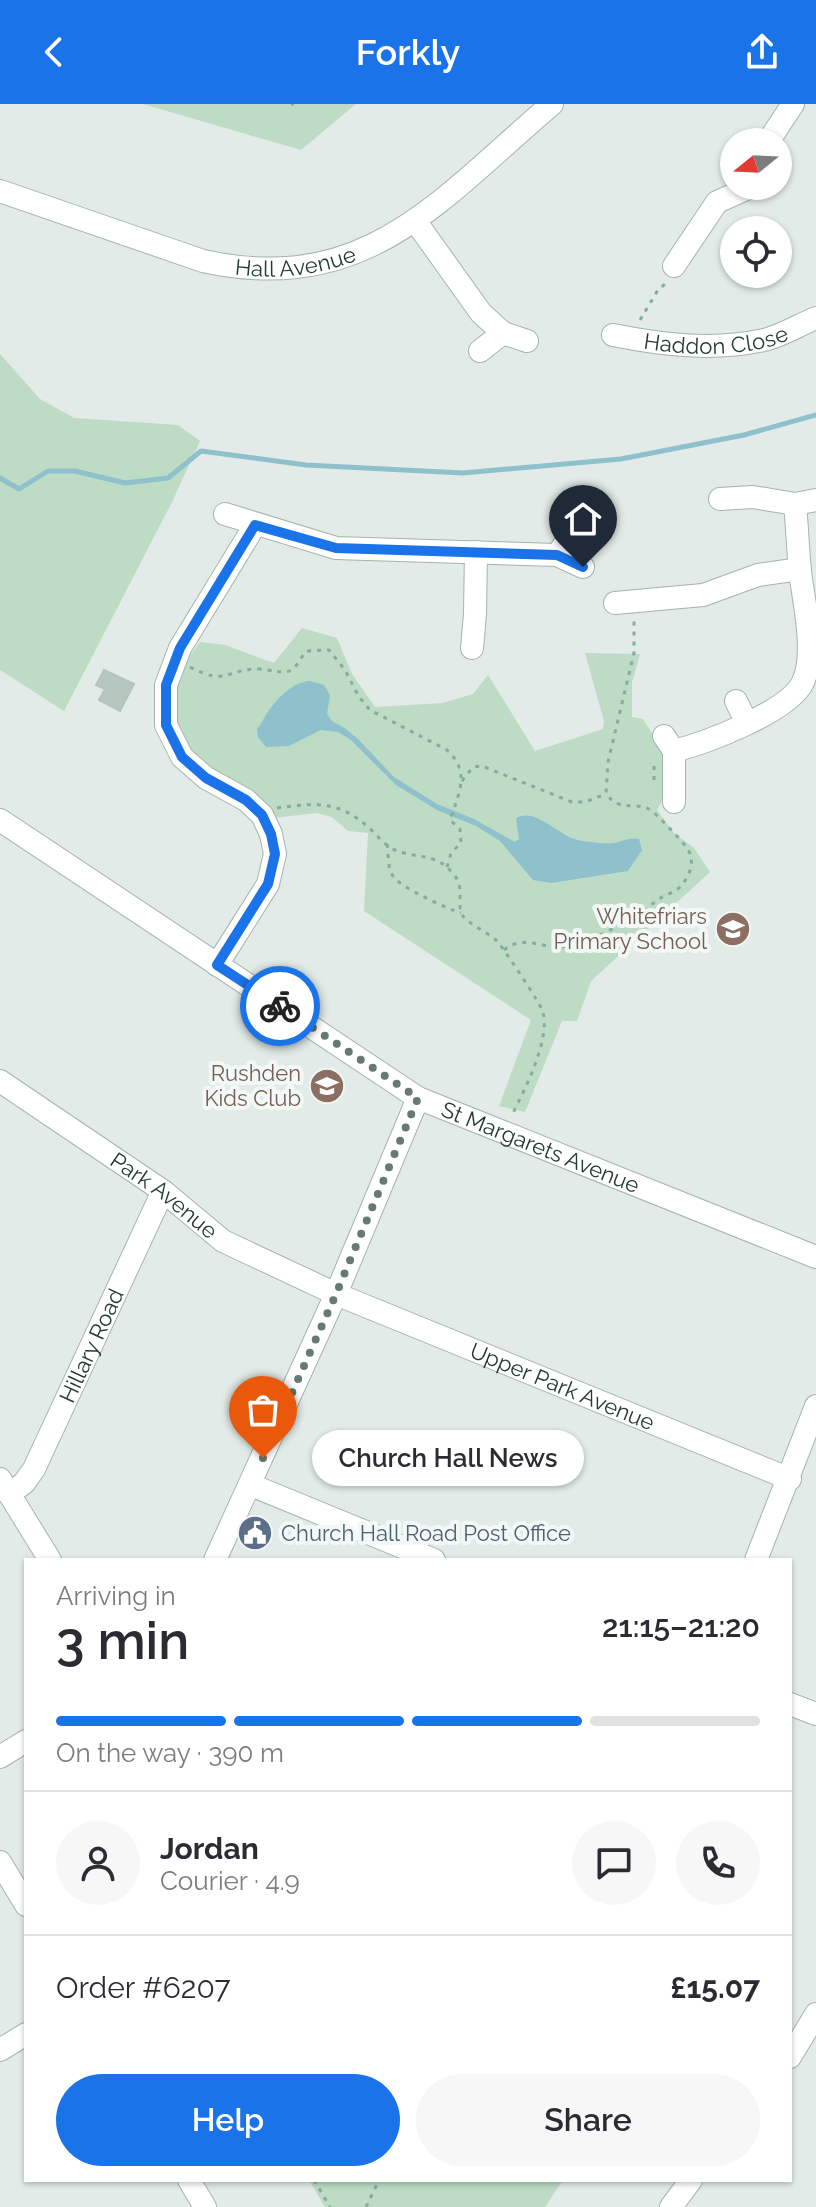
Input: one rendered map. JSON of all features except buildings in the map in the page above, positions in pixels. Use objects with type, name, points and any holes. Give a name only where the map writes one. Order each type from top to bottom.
[{"type":"street","name":"Hall Avenue","points":[[0,191],[203,261],[263,269],[323,262],[381,243],[416,222],[552,104]]},
{"type":"street","points":[[777,128],[793,104]]},
{"type":"street","points":[[674,266],[717,202],[722,200]]},
{"type":"street","points":[[416,222],[481,313],[503,333],[527,341]]},
{"type":"street","name":"Haddon Close","points":[[621,337],[661,344],[711,346],[766,339],[816,318]]},
{"type":"street","points":[[480,351],[503,333]]},
{"type":"street","points":[[674,802],[669,743],[702,743],[789,700],[803,682],[809,649],[800,569],[806,502],[753,497],[720,499]]},
{"type":"street","points":[[225,514],[336,548],[557,555],[583,567]]},
{"type":"street","points":[[217,965],[268,884],[275,854],[271,834],[262,815],[246,800],[206,778],[182,757],[166,725],[166,685],[180,648],[255,525]]},
{"type":"street","points":[[557,555],[571,535]]},
{"type":"street","points":[[472,648],[476,552]]},
{"type":"street","points":[[625,602],[703,595],[758,575],[800,569]]},
{"type":"street","points":[[736,701],[747,723]]},
{"type":"street","name":"St Margarets Avenue","points":[[0,820],[418,1098],[816,1257]]},
{"type":"street","name":"Park Avenue","points":[[0,1081],[163,1191],[223,1241],[336,1294]]},
{"type":"street","points":[[216,1558],[336,1294],[418,1098]]},
{"type":"street","name":"Hillary Road","points":[[4,1486],[24,1483],[34,1469],[163,1191]]},
{"type":"street","name":"Upper Park Avenue","points":[[336,1294],[790,1479]]},
{"type":"street","points":[[757,1558],[816,1406]]},
{"type":"street","points":[[251,1485],[429,1558]]},
{"type":"street","points":[[4,1486],[49,1558]]},
{"type":"street","points":[[792,1705],[816,1714]]},
{"type":"street","points":[[0,1757],[24,1742]]},
{"type":"street","points":[[0,1862],[24,1902]]},
{"type":"street","points":[[792,2054],[816,2014]]},
{"type":"street","points":[[0,2050],[24,2035]]},
{"type":"street","points":[[190,2182],[205,2207]]},
{"type":"street","points":[[671,2207],[690,2182]]},
{"type":"path","points":[[621,337],[658,290],[676,274],[674,266]]},
{"type":"path","points":[[606,794],[608,762],[634,653],[625,602]]},
{"type":"path","points":[[180,648],[181,662],[215,678],[257,669],[283,673],[293,670],[306,651],[329,650],[370,710],[447,750],[457,759],[462,781]]},
{"type":"path","points":[[447,867],[451,853],[461,843],[460,829],[450,820],[462,781],[473,767],[482,766],[572,802],[585,802],[606,794]]},
{"type":"path","points":[[504,950],[519,941],[562,947],[580,943],[641,913],[661,897],[672,893],[684,881],[692,866],[692,858],[683,843],[649,809],[622,807],[606,794]]},
{"type":"path","points":[[262,815],[275,808],[329,804],[353,815],[393,849],[410,855],[431,856],[447,867],[460,885],[464,919],[497,940],[543,1010],[543,1029],[533,1073],[503,1132]]},
{"type":"path","points":[[387,844],[389,865],[398,882],[461,913]]},
{"type":"path","points":[[315,2182],[330,2207]]},
{"type":"path","points":[[366,2207],[378,2182]]},
{"type":"green space","points":[[143,104],[356,104],[301,150]]},
{"type":"green space","points":[[0,354],[40,399],[74,418],[178,425],[200,441],[172,502],[64,711],[0,670]]},
{"type":"green space","points":[[302,628],[337,638],[352,674],[375,707],[443,703],[473,694],[488,675],[535,751],[603,729],[604,721],[585,653],[640,654],[632,682],[632,717],[643,719],[663,751],[666,794],[657,810],[673,832],[694,848],[710,872],[591,981],[577,1021],[562,1021],[525,1112],[499,1106],[531,1020],[364,911],[368,833],[348,831],[332,817],[316,813],[274,818],[200,770],[176,729],[177,673],[200,642],[225,645],[274,663]]},
{"type":"green space","points":[[310,2182],[562,2182],[545,2207],[325,2207]]},
{"type":"water","points":[[310,681],[324,685],[330,695],[327,714],[332,721],[359,740],[394,777],[437,804],[474,819],[515,842],[519,839],[516,818],[531,816],[578,840],[614,843],[639,839],[642,850],[628,871],[551,883],[533,880],[500,841],[476,826],[437,810],[396,785],[351,740],[338,732],[321,730],[289,746],[266,747],[258,737],[257,729],[266,714],[286,692]]},
{"type":"waterway","points":[[0,478],[19,489],[48,471],[75,471],[125,483],[168,478],[201,451],[306,465],[463,473],[621,459],[744,435],[816,415]]},
{"type":"way so far","points":[[263,1458],[418,1098],[280,1006]]},
{"type":"place","name":"Whitefriars Primary School","points":[[733,929]]},
{"type":"place","name":"Rushden Kids Club","points":[[327,1086]]},
{"type":"place","name":"Church Hall News","points":[[263,1458]]},
{"type":"place","name":"Church Hall Road Post Office","points":[[255,1533]]},
{"type":"route","points":[[280,1006],[217,965],[268,884],[275,854],[271,834],[262,815],[246,800],[206,778],[182,757],[166,725],[166,685],[180,648],[255,525],[336,548],[557,555],[583,567]]}]
